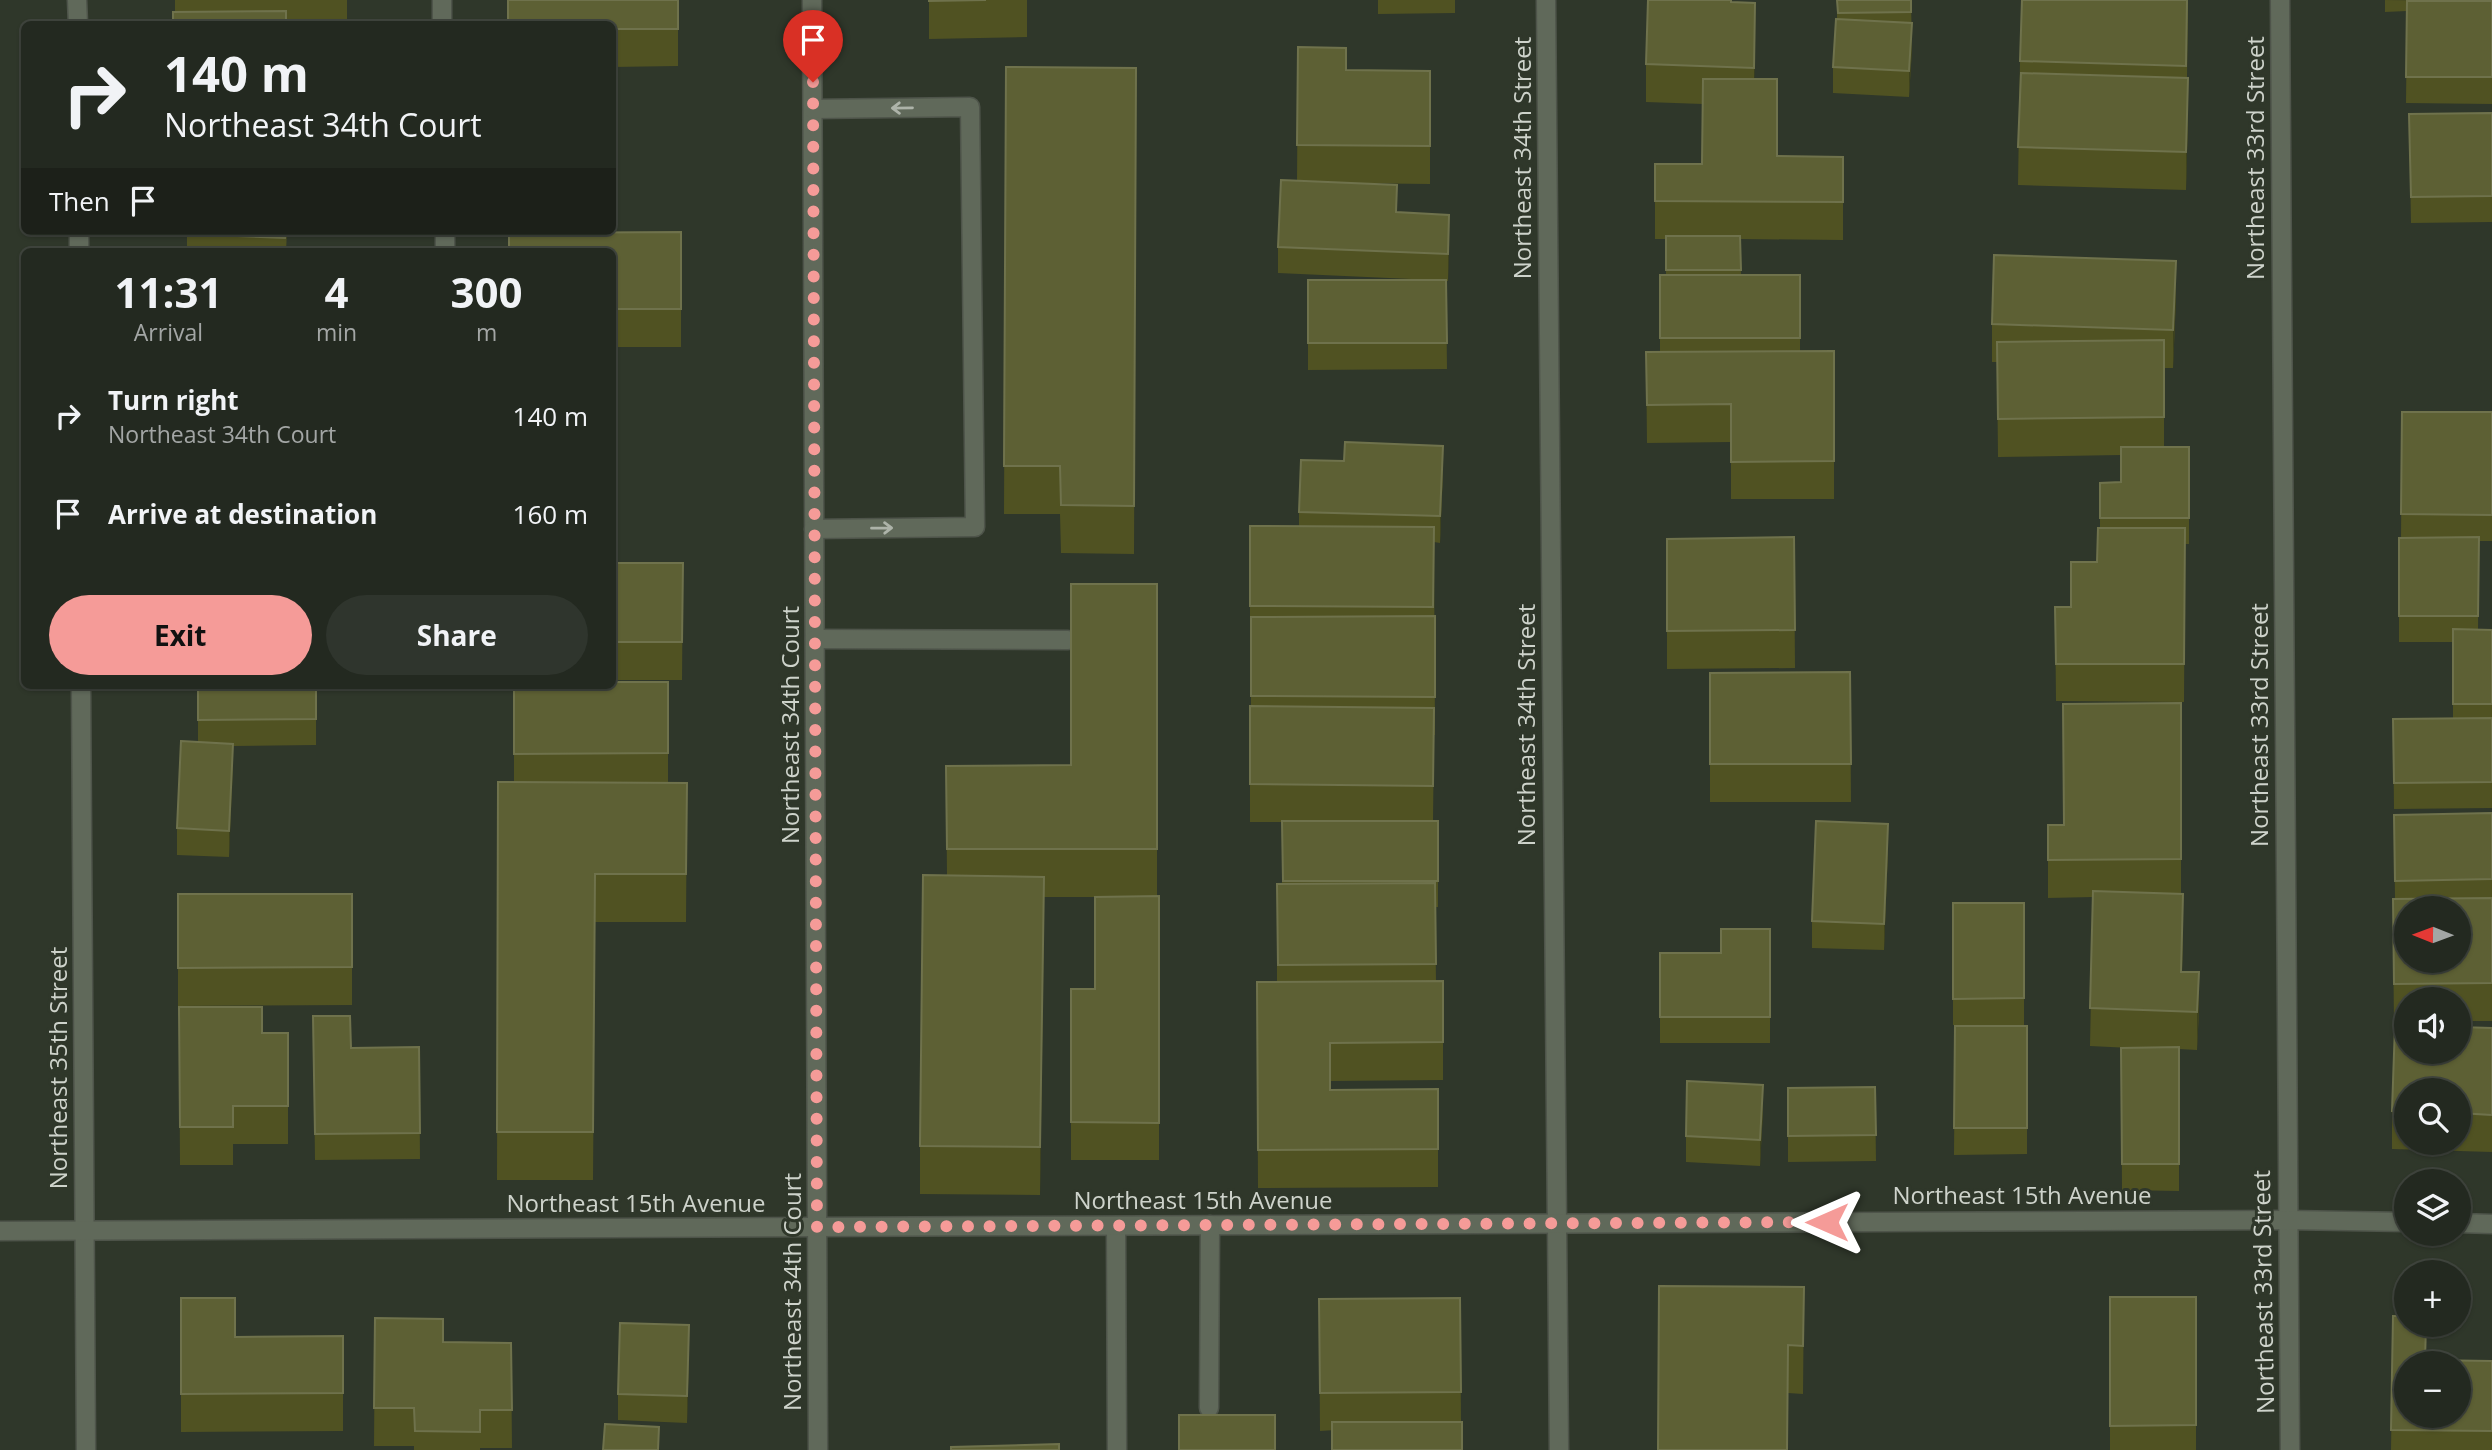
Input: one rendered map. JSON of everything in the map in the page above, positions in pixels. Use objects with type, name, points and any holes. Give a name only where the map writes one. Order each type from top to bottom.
[{"type":"street","points":[[78,0],[78,21]]},
{"type":"street","points":[[442,0],[442,21]]},
{"type":"street","name":"Northeast 34th Court","points":[[812,0],[818,1450]]},
{"type":"street","name":"Northeast 34th Street","points":[[1546,0],[1559,1450]]},
{"type":"street","name":"Northeast 33rd Street","points":[[2280,0],[2290,1450]]},
{"type":"street","points":[[813,109],[970,107],[975,527],[814,529]]},
{"type":"street","points":[[815,639],[1068,639]]},
{"type":"street","name":"Northeast 35th Street","points":[[81,689],[86,1450]]},
{"type":"street","name":"Northeast 15th Avenue","points":[[0,1231],[2288,1220],[2394,1222]]},
{"type":"street","points":[[2471,1223],[2492,1224]]},
{"type":"street","points":[[1209,1408],[1210,1225]]},
{"type":"street","points":[[1116,1226],[1117,1450]]},
{"type":"building","points":[[508,0],[678,0],[678,29],[616,29],[616,21],[508,21]]},
{"type":"building","points":[[1648,0],[1731,0],[1755,3],[1754,68],[1646,64]]},
{"type":"building","points":[[1837,0],[1911,0],[1911,12],[1838,13]]},
{"type":"building","points":[[2022,0],[2187,0],[2186,66],[2020,61]]},
{"type":"building","points":[[2407,1],[2492,1],[2492,77],[2406,77]]},
{"type":"building","points":[[286,11],[286,21],[173,21],[173,12]]},
{"type":"building","points":[[1836,19],[1912,23],[1909,71],[1833,67]]},
{"type":"building","points":[[1298,47],[1346,48],[1346,70],[1430,71],[1430,146],[1297,145]]},
{"type":"building","points":[[1006,67],[1136,68],[1134,506],[1061,505],[1060,466],[1004,466]]},
{"type":"building","points":[[2021,73],[2188,78],[2186,152],[2018,147]]},
{"type":"building","points":[[1703,79],[1777,79],[1777,156],[1843,157],[1843,202],[1655,201],[1655,164],[1702,164]]},
{"type":"building","points":[[2492,113],[2492,196],[2411,197],[2409,114]]},
{"type":"building","points":[[1281,180],[1397,185],[1396,212],[1449,215],[1448,254],[1278,247]]},
{"type":"building","points":[[616,232],[681,232],[681,309],[616,309],[616,248],[509,248],[509,235],[616,235]]},
{"type":"building","points":[[212,235],[285,235],[285,238]]},
{"type":"building","points":[[1666,236],[1740,236],[1741,270],[1666,270]]},
{"type":"building","points":[[1994,255],[2176,261],[2173,330],[1992,324]]},
{"type":"building","points":[[1660,275],[1800,275],[1800,338],[1660,338]]},
{"type":"building","points":[[1308,280],[1446,280],[1447,343],[1308,343]]},
{"type":"building","points":[[2164,340],[2164,417],[1998,419],[1997,342]]},
{"type":"building","points":[[1834,351],[1834,461],[1731,462],[1731,404],[1647,405],[1646,352]]},
{"type":"building","points":[[2402,412],[2492,412],[2492,515],[2401,514]]},
{"type":"building","points":[[1345,442],[1443,446],[1440,516],[1299,512],[1301,460],[1344,461]]},
{"type":"building","points":[[2121,447],[2189,447],[2189,518],[2100,518],[2100,483],[2121,482]]},
{"type":"building","points":[[1250,526],[1434,527],[1433,607],[1250,606]]},
{"type":"building","points":[[2098,528],[2185,528],[2184,664],[2056,664],[2055,607],[2071,607],[2071,562],[2097,562]]},
{"type":"building","points":[[1794,537],[1795,630],[1667,631],[1667,539]]},
{"type":"building","points":[[2479,537],[2478,616],[2399,616],[2399,538]]},
{"type":"building","points":[[616,563],[683,563],[682,642],[616,642]]},
{"type":"building","points":[[1071,584],[1157,584],[1157,849],[947,849],[946,766],[1071,765]]},
{"type":"building","points":[[1435,616],[1435,697],[1251,696],[1251,617]]},
{"type":"building","points":[[2453,629],[2492,630],[2492,704],[2453,704]]},
{"type":"building","points":[[1850,672],[1851,764],[1710,764],[1710,673]]},
{"type":"building","points":[[616,682],[668,682],[668,753],[514,754],[514,689],[616,689]]},
{"type":"building","points":[[198,689],[316,689],[316,719],[198,720]]},
{"type":"building","points":[[2181,703],[2181,859],[2048,860],[2048,825],[2064,825],[2063,704]]},
{"type":"building","points":[[1250,706],[1434,708],[1433,786],[1250,784]]},
{"type":"building","points":[[2492,718],[2492,782],[2394,783],[2393,719]]},
{"type":"building","points":[[181,741],[233,744],[229,831],[177,828]]},
{"type":"building","points":[[498,782],[687,783],[686,874],[595,874],[593,1132],[497,1132]]},
{"type":"building","points":[[2492,813],[2492,879],[2395,881],[2394,815]]},
{"type":"building","points":[[1282,821],[1438,821],[1438,881],[1283,881]]},
{"type":"building","points":[[1816,821],[1888,824],[1884,924],[1812,921]]},
{"type":"building","points":[[923,875],[1044,877],[1040,1147],[920,1146]]},
{"type":"building","points":[[1435,883],[1436,964],[1278,965],[1277,884]]},
{"type":"building","points":[[2093,891],[2183,894],[2181,972],[2199,972],[2197,1012],[2090,1008]]},
{"type":"building","points":[[178,894],[352,894],[352,967],[178,968]]},
{"type":"building","points":[[1159,896],[1159,1123],[1071,1122],[1071,989],[1095,989],[1095,897]]},
{"type":"building","points":[[2471,898],[2492,898],[2492,983],[2394,984],[2393,899],[2394,973],[2471,973]]},
{"type":"building","points":[[1953,903],[2024,903],[2024,998],[1953,999]]},
{"type":"building","points":[[1721,929],[1770,929],[1770,1017],[1660,1017],[1660,953],[1721,953]]},
{"type":"building","points":[[1443,981],[1443,1042],[1330,1043],[1330,1090],[1438,1089],[1438,1149],[1258,1150],[1257,982]]},
{"type":"building","points":[[179,1007],[262,1007],[262,1033],[288,1033],[288,1106],[233,1106],[233,1127],[180,1127]]},
{"type":"building","points":[[313,1016],[350,1016],[351,1048],[419,1047],[420,1133],[315,1134]]},
{"type":"building","points":[[1955,1026],[2027,1026],[2027,1128],[1954,1128]]},
{"type":"building","points":[[2471,1027],[2492,1028],[2492,1115],[2471,1114],[2471,1078],[2394,1078],[2392,1111],[2394,1054],[2394,1064],[2471,1064]]},
{"type":"building","points":[[2179,1047],[2179,1164],[2122,1164],[2121,1048]]},
{"type":"building","points":[[1687,1081],[1763,1085],[1760,1140],[1686,1136]]},
{"type":"building","points":[[1875,1087],[1876,1135],[1788,1136],[1788,1088]]},
{"type":"building","points":[[1659,1286],[1804,1287],[1803,1346],[1788,1345],[1787,1450],[1658,1450]]},
{"type":"building","points":[[2110,1297],[2196,1297],[2196,1425],[2110,1426]]},
{"type":"building","points":[[181,1298],[235,1298],[235,1337],[343,1336],[343,1393],[181,1394]]},
{"type":"building","points":[[1460,1298],[1461,1392],[1320,1393],[1319,1299]]},
{"type":"building","points":[[2393,1316],[2394,1337],[2426,1337],[2425,1351],[2394,1351],[2394,1428],[2471,1428],[2471,1361],[2492,1361],[2492,1431],[2391,1430]]},
{"type":"building","points":[[375,1318],[443,1319],[443,1342],[511,1343],[512,1410],[480,1410],[480,1432],[415,1431],[414,1408],[374,1408]]},
{"type":"building","points":[[620,1323],[689,1325],[687,1396],[618,1394]]},
{"type":"building","points":[[1179,1415],[1275,1415],[1275,1450],[1179,1450]]},
{"type":"building","points":[[1332,1422],[1462,1422],[1462,1450],[1332,1450]]},
{"type":"building","points":[[605,1424],[659,1427],[658,1450],[603,1450]]},
{"type":"building","points":[[1059,1444],[1059,1450],[951,1450],[951,1447]]},
{"type":"route","points":[[813,82],[817,1227],[1827,1222]]}]
